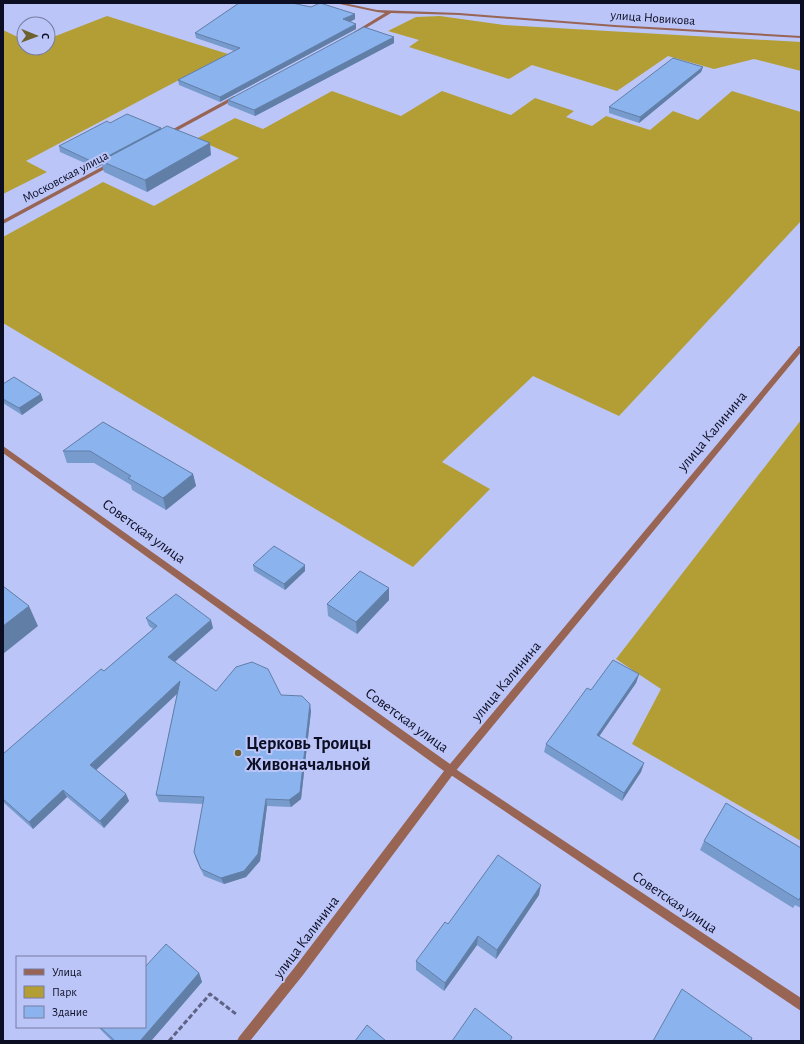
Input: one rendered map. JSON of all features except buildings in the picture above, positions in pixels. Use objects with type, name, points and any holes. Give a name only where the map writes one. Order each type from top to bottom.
[{"type":"street","name":"улица Новикова","points":[[337,3],[389,12],[459,14],[615,26],[801,37]]},
{"type":"street","points":[[348,38],[389,12]]},
{"type":"street","points":[[165,135],[242,94]]},
{"type":"street","name":"Московская улица","points":[[3,222],[116,162]]},
{"type":"street","name":"улица Калинина","points":[[244,1041],[299,971],[451,770],[801,348]]},
{"type":"street","name":"Советская улица","points":[[3,449],[451,770],[801,1005]]},
{"type":"path","points":[[169,1041],[210,994],[254,1027]]},
{"type":"green space","points":[[107,16],[228,54],[26,161],[47,172],[3,194],[3,30],[16,36],[16,56],[56,56],[56,36]]},
{"type":"green space","points":[[440,16],[504,25],[801,42],[801,71],[754,59],[714,69],[668,56],[617,91],[532,65],[509,79],[409,47],[419,40],[388,31],[416,17]]},
{"type":"green space","points":[[332,91],[401,116],[442,91],[511,115],[535,98],[574,111],[566,117],[592,126],[606,116],[650,130],[673,111],[698,120],[732,91],[801,112],[801,221],[619,416],[533,376],[442,462],[490,489],[413,567],[3,323],[3,237],[103,182],[154,206],[239,158],[196,139],[235,118],[263,129]]},
{"type":"green space","points":[[801,420],[801,841],[632,744],[661,689],[616,659]]},
{"type":"place","name":"Церковь Троицы Живоначальной","points":[[238,753]]}]
